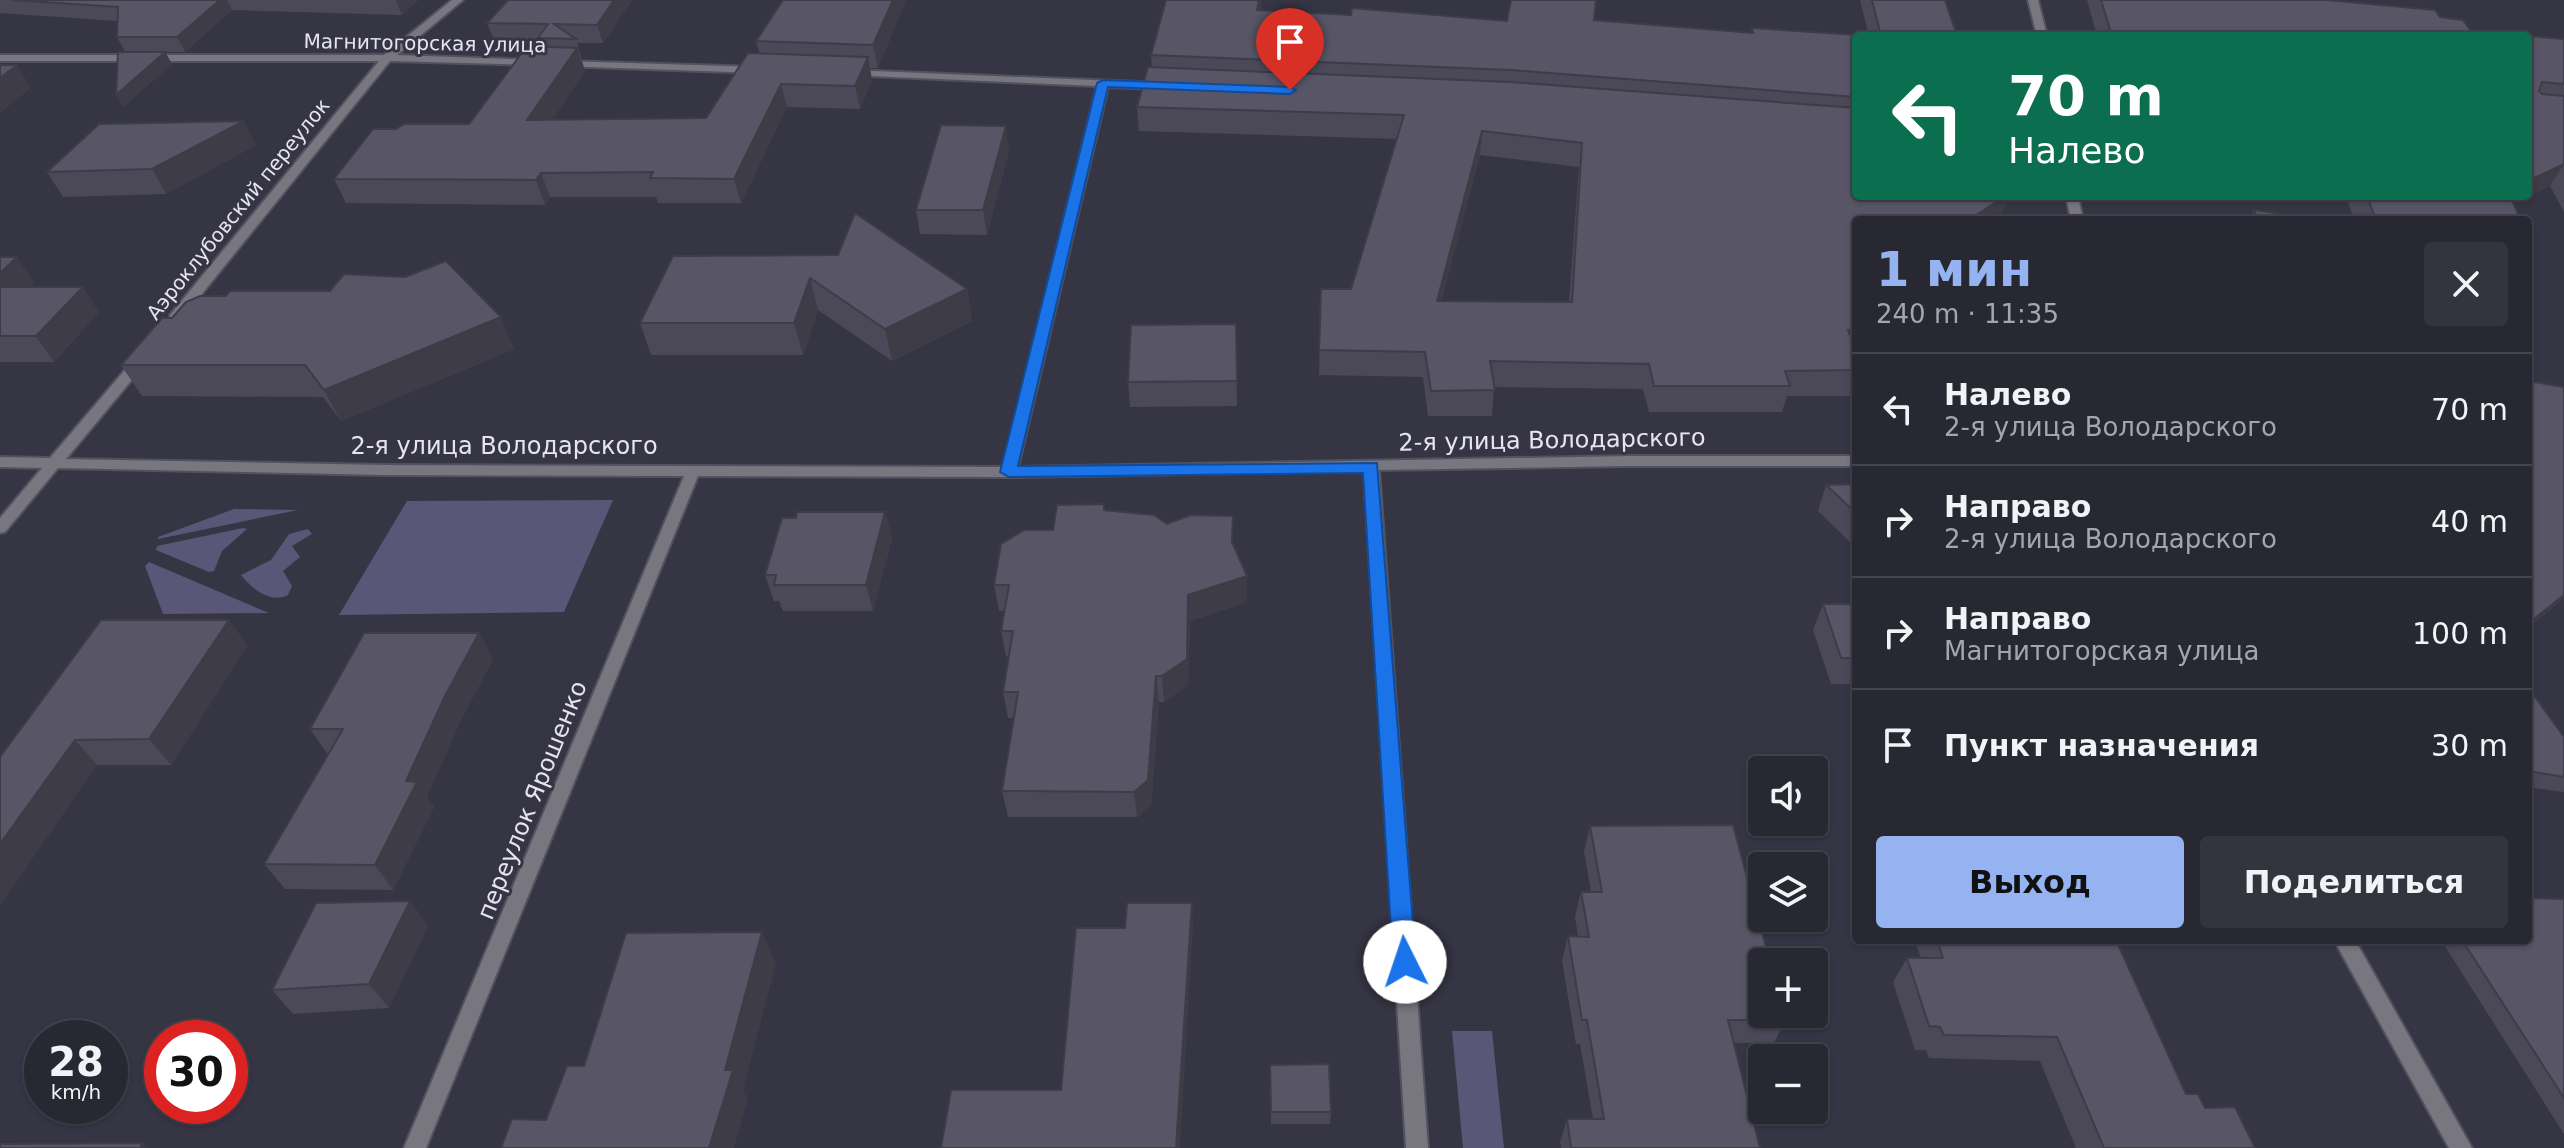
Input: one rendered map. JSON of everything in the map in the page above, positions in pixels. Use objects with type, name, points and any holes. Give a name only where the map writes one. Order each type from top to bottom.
[{"type":"street","name":"Аэроклубовский переулок","points":[[170,324],[387,58],[458,0]]},
{"type":"street","points":[[2033,0],[2041,32]]},
{"type":"street","name":"Магнитогорская улица","points":[[0,58],[387,58],[780,71]]},
{"type":"street","points":[[842,73],[1181,86]]},
{"type":"street","points":[[1009,472],[1103,83]]},
{"type":"street","name":"Аэроклубовский переулок","points":[[0,528],[150,348]]},
{"type":"street","name":"2-я улица Володарского","points":[[0,462],[384,470],[1009,472],[1629,461],[1852,461]]},
{"type":"street","points":[[1371,467],[1417,1148]]},
{"type":"street","name":"переулок Ярошенко","points":[[415,1148],[693,471]]},
{"type":"street","points":[[2346,944],[2461,1148]]},
{"type":"shaded area","points":[[613,500],[564,612],[339,615],[407,501]]},
{"type":"shaded area","points":[[234,509],[298,510],[158,539],[158,537]]},
{"type":"shaded area","points":[[247,529],[222,551],[214,571],[209,572],[156,550],[157,546]]},
{"type":"shaded area","points":[[308,529],[312,534],[292,546],[300,557],[283,571],[292,586],[288,595],[268,596],[256,590],[241,575],[271,560],[289,534]]},
{"type":"shaded area","points":[[149,562],[269,613],[163,614],[145,566]]},
{"type":"shaded area","points":[[1452,1031],[1492,1031],[1504,1148],[1463,1148]]},
{"type":"building","points":[[13,0],[220,0],[177,37],[117,37],[118,7]]},
{"type":"building","points":[[508,0],[614,0],[597,25],[554,24],[576,39],[538,38],[548,24],[487,23]]},
{"type":"building","points":[[783,0],[893,0],[873,45],[756,41]]},
{"type":"building","points":[[1166,0],[1259,0],[1257,10],[1351,15],[1352,8],[1507,21],[1511,0],[1596,0],[1594,20],[1753,33],[1752,28],[1852,35],[1852,97],[1511,70],[1151,55]]},
{"type":"building","points":[[1872,0],[1945,0],[1956,32],[1880,32]]},
{"type":"building","points":[[2101,0],[2327,0],[2435,10],[2440,17],[2463,20],[2471,31],[2483,32],[2111,32]]},
{"type":"building","points":[[2532,36],[2564,39],[2564,84],[2542,82],[2539,91],[2564,96],[2564,164],[2532,179]]},
{"type":"building","points":[[527,46],[577,48],[527,120],[706,118],[748,53],[868,57],[855,86],[781,84],[734,179],[650,178],[653,172],[541,173],[536,180],[334,179],[373,129],[396,129],[404,124],[469,124]]},
{"type":"building","points":[[118,52],[165,52],[116,95]]},
{"type":"building","points":[[0,65],[17,65],[0,78]]},
{"type":"building","points":[[1148,67],[1510,82],[1852,108],[1852,200],[1999,200],[1975,216],[1852,216],[1852,330],[1848,330],[1852,340],[1852,370],[1785,371],[1790,386],[1654,386],[1649,364],[1490,361],[1495,390],[1431,391],[1425,352],[1319,350],[1321,289],[1351,289],[1404,115],[1137,107]],"holes":[[[1482,131],[1582,143],[1572,302],[1437,301]]]},
{"type":"building","points":[[244,121],[152,169],[47,172],[99,124]]},
{"type":"building","points":[[941,125],[1006,126],[983,210],[916,210]]},
{"type":"building","points":[[2368,200],[2512,200],[2519,216],[2374,216]]},
{"type":"building","points":[[2254,210],[2297,216],[2256,216]]},
{"type":"building","points":[[855,213],[967,289],[885,329],[810,278],[794,323],[640,323],[673,256],[838,255]]},
{"type":"building","points":[[0,257],[17,257],[0,273]]},
{"type":"building","points":[[446,261],[501,317],[324,390],[305,365],[121,365],[162,318],[172,318],[186,302],[200,296],[226,296],[230,291],[330,291],[344,274],[405,277]]},
{"type":"building","points":[[0,287],[83,287],[36,336],[0,336]]},
{"type":"building","points":[[1236,324],[1237,381],[1128,382],[1131,325]]},
{"type":"building","points":[[2532,382],[2564,387],[2564,595],[2532,621]]},
{"type":"building","points":[[1852,484],[1852,509],[1826,485]]},
{"type":"building","points":[[1104,504],[1104,510],[1154,515],[1167,524],[1191,515],[1233,516],[1232,542],[1247,576],[1188,595],[1187,659],[1162,676],[1156,676],[1148,780],[1134,792],[1002,791],[1018,692],[1003,692],[1013,631],[1001,631],[1009,585],[994,585],[1001,544],[1024,530],[1053,530],[1057,505]]},
{"type":"building","points":[[797,512],[885,512],[866,585],[774,585],[776,575],[765,575],[782,518],[796,518]]},
{"type":"building","points":[[1823,604],[1852,604],[1852,658],[1841,658]]},
{"type":"building","points":[[101,620],[229,620],[149,739],[75,740],[0,844],[0,757]]},
{"type":"building","points":[[364,633],[479,633],[445,696],[406,781],[417,782],[375,865],[264,864],[343,729],[310,729]]},
{"type":"building","points":[[2532,693],[2564,737],[2564,777],[2532,772]]},
{"type":"building","points":[[1733,825],[1748,881],[1748,932],[1762,932],[1766,948],[1748,948],[1748,1020],[1728,1020],[1748,1100],[1748,1124],[1754,1124],[1760,1148],[1571,1148],[1567,1119],[1604,1119],[1587,1020],[1582,1020],[1568,936],[1589,937],[1581,892],[1602,892],[1590,826]]},
{"type":"building","points":[[2532,898],[2564,899],[2564,1098],[2465,944],[2532,944]]},
{"type":"building","points":[[410,901],[369,984],[272,990],[316,903]]},
{"type":"building","points":[[1127,903],[1192,903],[1176,1148],[941,1148],[951,1090],[1061,1090],[1076,928],[1125,928]]},
{"type":"building","points":[[762,932],[725,1070],[733,1070],[709,1148],[501,1148],[512,1119],[546,1120],[567,1066],[584,1066],[626,933]]},
{"type":"building","points":[[1938,944],[2118,944],[2186,1094],[2198,1094],[2205,1108],[2235,1107],[2255,1148],[2104,1148],[2057,1037],[1944,1035],[1940,1027],[1929,1026],[1907,958],[1943,958]]},
{"type":"building","points":[[1329,1064],[1331,1112],[1271,1112],[1270,1065]]},
{"type":"building","points":[[143,1143],[140,1148],[0,1148],[0,1144]]},
{"type":"route","points":[[1290,90],[1103,83],[1009,472],[1371,467],[1405,962]]}]
